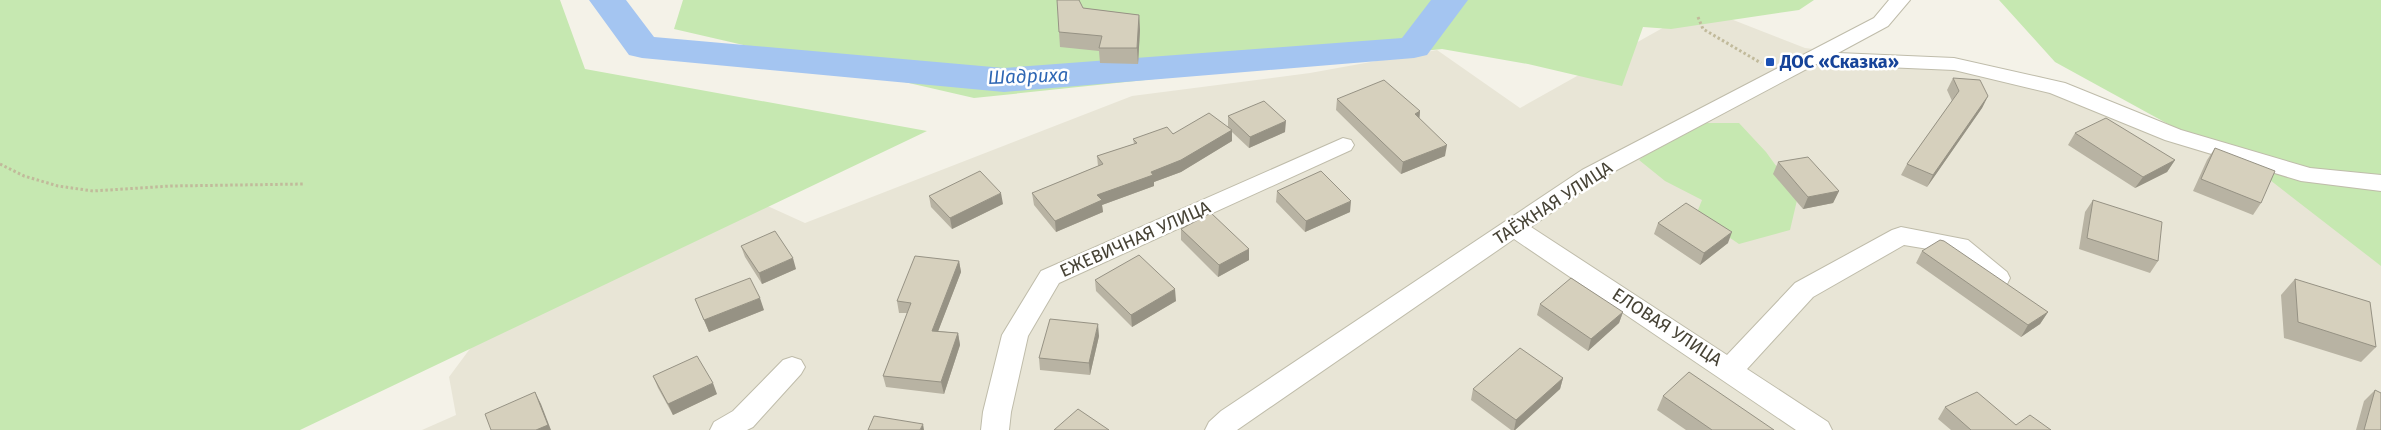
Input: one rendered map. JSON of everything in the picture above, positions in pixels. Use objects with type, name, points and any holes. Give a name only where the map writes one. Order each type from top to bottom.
[{"type":"street","name":"ТАЁЖНАЯ УЛИЦА","points":[[1234,426],[1590,175],[1882,22],[1900,0]]},
{"type":"street","points":[[1813,58],[1954,64],[2057,88],[2173,134],[2309,176],[2381,183]]},
{"type":"street","name":"ЕЖЕВИЧНАЯ УЛИЦА","points":[[995,430],[997,412],[1015,335],[1050,277],[1344,145]]},
{"type":"street","name":"ЕЛОВАЯ УЛИЦА","points":[[1514,227],[1730,369],[1818,430]]},
{"type":"street","points":[[1730,369],[1804,290],[1901,236],[1959,246],[1998,278]]},
{"type":"street","points":[[724,430],[743,419],[792,367]]},
{"type":"path","points":[[1698,17],[1703,29],[1781,75]]},
{"type":"path","points":[[0,164],[24,176],[58,186],[93,191],[171,186],[305,184]]},
{"type":"shaded area","points":[[1700,7],[1805,48],[2040,76],[2339,207],[2381,240],[2381,430],[422,430],[456,415],[449,377],[569,215],[752,199],[805,223],[1132,96],[1310,73],[1437,50],[1520,108]]},
{"type":"green space","points":[[0,0],[560,0],[585,69],[927,131],[300,430],[0,430]]},
{"type":"green space","points":[[683,0],[1814,0],[1799,10],[1671,29],[1643,27],[1622,86],[1528,64],[1442,49],[974,98],[674,29]]},
{"type":"green space","points":[[1999,0],[2381,0],[2381,266],[2270,180],[2055,62]]},
{"type":"green space","points":[[1706,123],[1739,123],[1766,152],[1798,196],[1790,230],[1739,244],[1696,215],[1702,200],[1665,181],[1639,160],[1651,151]]},
{"type":"building","points":[[1057,0],[1079,0],[1083,8],[1139,15],[1137,48],[1099,48],[1102,36],[1059,32]]},
{"type":"building","points":[[1953,78],[1980,80],[1988,96],[1933,175],[1907,164],[1959,91]]},
{"type":"building","points":[[1384,80],[1420,111],[1415,114],[1447,145],[1403,162],[1337,99]]},
{"type":"building","points":[[1264,101],[1286,121],[1250,137],[1228,116]]},
{"type":"building","points":[[1209,113],[1232,130],[1181,160],[1151,172],[1153,175],[1097,195],[1102,200],[1055,221],[1032,193],[1103,164],[1097,156],[1137,143],[1133,139],[1167,127],[1173,134]]},
{"type":"building","points":[[2106,118],[2175,160],[2143,177],[2075,133]]},
{"type":"building","points":[[2215,148],[2275,171],[2261,203],[2201,179]]},
{"type":"building","points":[[1808,157],[1839,191],[1808,197],[1778,162]]},
{"type":"building","points":[[980,171],[1001,193],[950,218],[929,196]]},
{"type":"building","points":[[1321,171],[1351,201],[1306,221],[1277,191]]},
{"type":"building","points":[[2093,200],[2162,222],[2158,261],[2087,238]]},
{"type":"building","points":[[1686,203],[1732,232],[1704,253],[1658,223]]},
{"type":"building","points":[[1211,213],[1249,249],[1219,265],[1181,229]]},
{"type":"building","points":[[775,231],[793,258],[759,273],[741,246]]},
{"type":"building","points":[[1940,240],[2048,312],[2028,325],[1922,251]]},
{"type":"building","points":[[1139,255],[1175,289],[1131,315],[1095,280]]},
{"type":"building","points":[[915,256],[959,261],[932,331],[958,333],[941,382],[883,376],[911,303],[897,301]]},
{"type":"building","points":[[750,278],[760,298],[704,320],[695,299]]},
{"type":"building","points":[[1571,278],[1623,312],[1591,339],[1540,304]]},
{"type":"building","points":[[2295,279],[2370,302],[2376,347],[2298,322]]},
{"type":"building","points":[[1050,319],[1098,324],[1089,363],[1039,358]]},
{"type":"building","points":[[1520,348],[1563,378],[1516,420],[1473,389]]},
{"type":"building","points":[[697,356],[713,383],[668,404],[653,376]]},
{"type":"building","points":[[1689,372],[1774,430],[1712,430],[1663,396]]},
{"type":"building","points":[[2375,390],[2381,393],[2381,430],[2364,430]]},
{"type":"building","points":[[535,392],[548,425],[536,430],[491,430],[485,414]]},
{"type":"building","points":[[1977,392],[2016,425],[2030,415],[2051,430],[1971,430],[1945,407]]},
{"type":"building","points":[[1078,409],[1109,430],[1054,430]]},
{"type":"building","points":[[874,416],[923,424],[920,430],[868,430]]},
{"type":"waterway","name":"Шадриха","points":[[607,0],[642,47],[1004,80],[1403,49],[1414,47],[1450,0]]},
{"type":"place","name":"ДОС «Сказка»","points":[[1770,62]]}]
